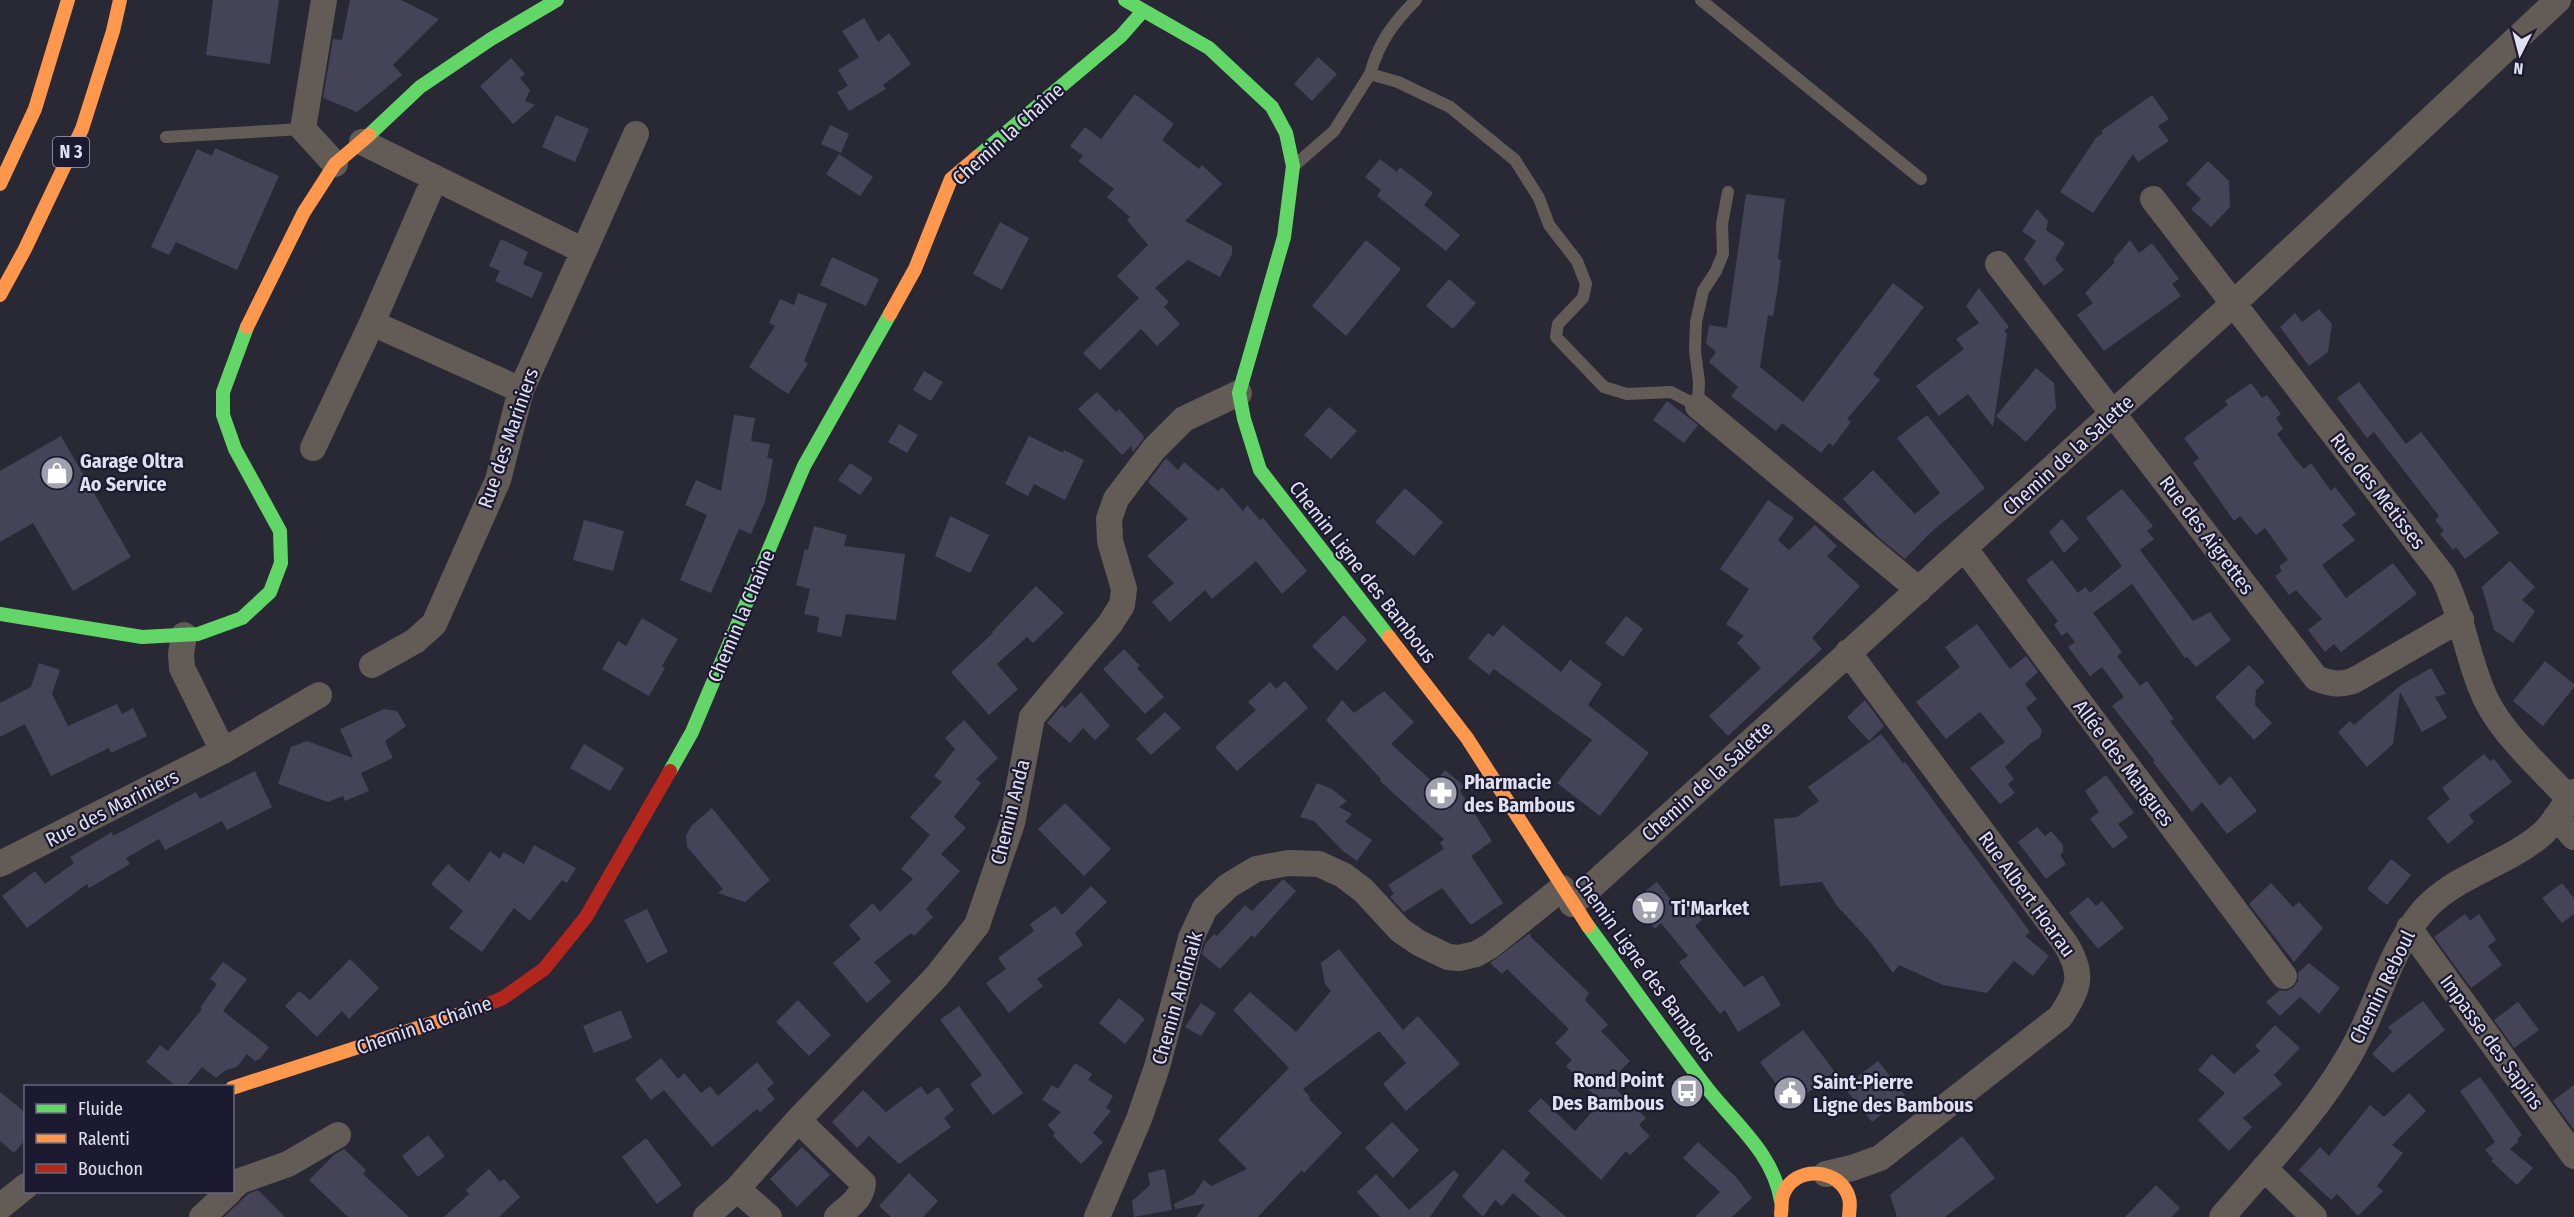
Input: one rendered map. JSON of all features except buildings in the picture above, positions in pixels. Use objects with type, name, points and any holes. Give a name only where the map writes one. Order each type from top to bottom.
[{"type":"main road","name":"N 3","points":[[0,184],[35,109],[68,0]]},
{"type":"main road","name":"N 3","points":[[82,129],[113,31],[120,0]]},
{"type":"main road","points":[[0,614],[142,637],[198,634],[242,618],[270,592],[281,563],[280,531],[235,449],[223,415],[223,392],[247,326],[304,212],[335,164],[362,142],[420,87],[490,39],[557,0]]},
{"type":"main road","name":"Chemin Ligne des Bambous","points":[[1125,0],[1209,48],[1272,107],[1286,133],[1293,166],[1284,237],[1239,393],[1244,419],[1260,470],[1467,738],[1567,896],[1708,1089],[1762,1150],[1778,1183],[1782,1217]]},
{"type":"main road","name":"Chemin la Chaîne","points":[[234,1087],[463,1014],[503,998],[544,969],[586,917],[692,732],[804,466],[915,269],[951,179],[1121,36],[1143,12]]},
{"type":"main road","name":"N 3","points":[[0,295],[25,249],[82,129],[130,19]]},
{"type":"main road","name":"Chemin Ligne des Bambous","points":[[1762,1150],[1786,1164],[1820,1174]]},
{"type":"main road","points":[[1781,1201],[1785,1189],[1794,1180],[1806,1173],[1820,1174],[1843,1185],[1849,1213]]},
{"type":"street","points":[[324,0],[303,129],[335,164]]},
{"type":"street","name":"Chemin de la Salette","points":[[1567,896],[1965,549],[2234,304],[2558,0]]},
{"type":"street","name":"Rue des Mariniers","points":[[372,665],[415,641],[434,624],[498,480],[521,390],[636,134]]},
{"type":"street","points":[[362,142],[584,251]]},
{"type":"street","points":[[313,448],[372,323],[435,178]]},
{"type":"street","name":"Rue des Metisses","points":[[2153,200],[2443,576],[2455,599],[2480,688],[2488,704],[2498,720],[2566,802],[2574,837]]},
{"type":"street","name":"Rue des Aigrettes","points":[[1998,264],[2316,678],[2329,684],[2353,681],[2461,620]]},
{"type":"street","points":[[372,323],[521,390]]},
{"type":"street","name":"Chemin Anda","points":[[706,1217],[737,1189],[798,1120],[936,977],[977,925],[1012,823],[1032,717],[1110,624],[1122,605],[1124,589],[1110,541],[1109,519],[1116,499],[1154,449],[1184,419],[1239,393]]},
{"type":"street","points":[[1698,406],[1919,590]]},
{"type":"street","name":"Allée des Mangues","points":[[1965,549],[2284,976]]},
{"type":"street","points":[[184,635],[180,654],[182,668],[224,751]]},
{"type":"street","name":"Rue Albert Hoarau","points":[[1820,1174],[1852,1168],[1880,1158],[2060,1017],[2073,998],[2079,978],[2076,961],[2065,943],[1848,652]]},
{"type":"street","name":"Rue des Mariniers","points":[[0,864],[224,751],[319,695]]},
{"type":"street","name":"Chemin Reboul","points":[[2222,1217],[2314,1108],[2357,1041],[2409,928],[2444,892],[2541,835],[2566,802]]},
{"type":"street","name":"Chemin Andinaik","points":[[1097,1217],[1139,1119],[1157,1067],[1191,938],[1205,908],[1228,886],[1256,869],[1288,863],[1319,864],[1343,875],[1363,890],[1400,930],[1419,943],[1448,957],[1459,958],[1476,954],[1490,946],[1567,896]]},
{"type":"street","name":"Impasse des Sapins","points":[[2409,928],[2574,1156]]},
{"type":"street","points":[[798,1120],[863,1184],[859,1197],[837,1217]]},
{"type":"street","points":[[234,1186],[240,1181],[288,1164],[338,1135]]},
{"type":"street","name":"Rue Albert Hoarau","points":[[1849,1213],[1880,1158]]},
{"type":"street","points":[[2264,1168],[2314,1217]]},
{"type":"street","points":[[0,1208],[24,1188]]},
{"type":"street","points":[[737,1189],[769,1217]]},
{"type":"street","points":[[202,1217],[227,1193]]},
{"type":"lane","points":[[1293,166],[1334,131],[1370,74],[1375,57],[1393,23],[1416,0]]},
{"type":"lane","points":[[1701,0],[1921,179]]},
{"type":"lane","points":[[1370,74],[1398,82],[1450,107],[1515,160],[1539,198],[1549,225],[1577,261],[1586,284],[1583,298],[1558,324],[1556,337],[1604,387],[1627,394],[1671,392],[1698,406],[1696,322],[1703,291],[1716,271],[1723,254],[1722,224],[1728,192]]},
{"type":"lane","points":[[166,137],[303,129]]},
{"type":"traffic: fast","points":[[369,135],[420,87],[491,39],[557,0]]},
{"type":"traffic: fast","points":[[1125,0],[1209,48],[1272,107],[1286,133],[1293,166],[1284,237],[1239,393],[1244,419],[1260,470],[1389,637]]},
{"type":"traffic: fast","points":[[977,157],[1121,36],[1143,11]]},
{"type":"traffic: fast","points":[[670,771],[692,732],[804,466],[890,314]]},
{"type":"traffic: fast","points":[[0,614],[142,637],[198,634],[242,618],[270,592],[281,563],[280,531],[235,449],[223,415],[223,392],[247,327]]},
{"type":"traffic: fast","points":[[1588,926],[1692,1068],[1762,1154],[1777,1184],[1781,1201]]},
{"type":"traffic: slow","points":[[0,184],[35,109],[68,0]]},
{"type":"traffic: slow","points":[[0,295],[25,249],[82,129],[113,31],[120,0]]},
{"type":"traffic: slow","points":[[247,327],[304,212],[335,164],[369,135]]},
{"type":"traffic: slow","points":[[890,314],[915,269],[951,179],[977,157]]},
{"type":"traffic: slow","points":[[1389,637],[1467,738],[1588,926]]},
{"type":"traffic: slow","points":[[234,1087],[476,1009]]},
{"type":"traffic: slow","points":[[1781,1214],[1782,1197],[1789,1185],[1797,1178],[1807,1174],[1817,1174],[1828,1176],[1844,1188],[1850,1200],[1849,1217]]},
{"type":"traffic: jam","points":[[476,1009],[503,998],[544,969],[586,917],[670,771]]},
{"type":"place","name":"Garage Oltra Ao Service","points":[[57,473]]},
{"type":"place","name":"Pharmacie des Bambous","points":[[1441,793]]},
{"type":"place","name":"Ti'Market","points":[[1648,908]]},
{"type":"place","name":"Rond Point Des Bambous","points":[[1687,1091]]},
{"type":"place","name":"Saint-Pierre Ligne des Bambous","points":[[1790,1093]]}]
